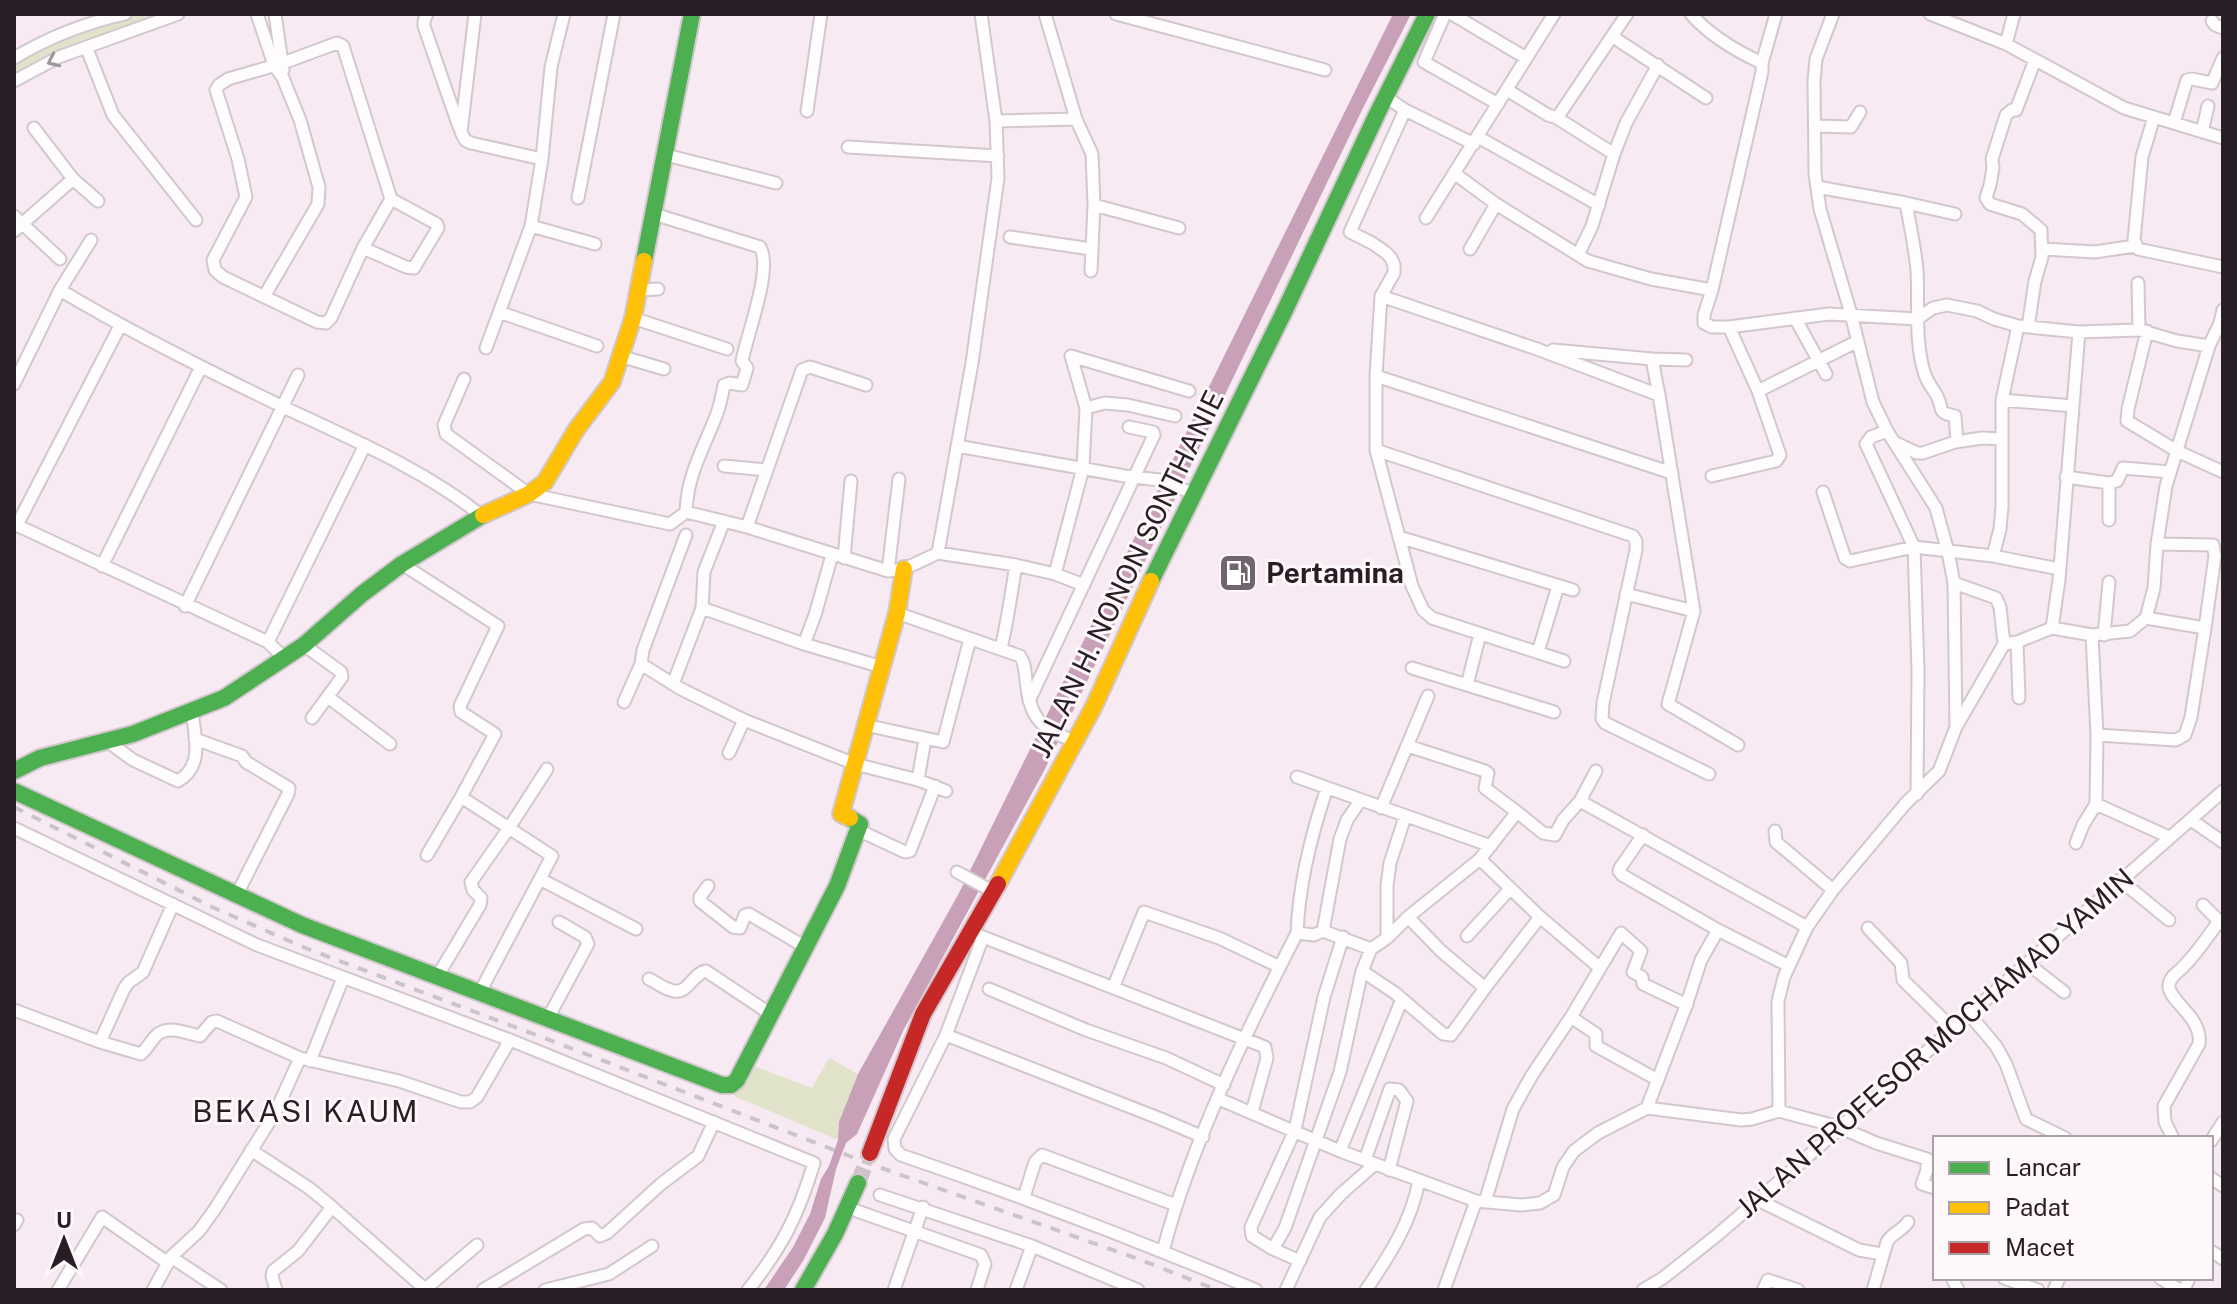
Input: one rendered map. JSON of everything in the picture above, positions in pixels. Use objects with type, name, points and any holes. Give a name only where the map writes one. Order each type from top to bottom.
[{"type":"street","points":[[14,58],[41,42],[93,21],[125,14]]},
{"type":"street","points":[[14,81],[59,57],[178,14]]},
{"type":"street","points":[[257,14],[300,120],[319,187],[318,204],[265,295]]},
{"type":"street","points":[[275,14],[279,64]]},
{"type":"street","points":[[427,14],[424,26],[465,140],[542,159]]},
{"type":"street","points":[[461,132],[475,14]]},
{"type":"street","points":[[486,348],[531,226],[542,159],[551,67],[564,14]]},
{"type":"street","points":[[578,198],[614,14]]},
{"type":"street","points":[[14,771],[40,758],[133,734],[241,689],[304,645],[402,564],[482,516],[529,494],[549,477],[573,435],[612,382],[633,318],[692,14]]},
{"type":"street","points":[[807,111],[821,14]]},
{"type":"street","points":[[938,553],[983,294],[998,178],[996,121],[981,14]]},
{"type":"street","points":[[1045,14],[1076,119],[1092,154],[1094,205],[1091,271]]},
{"type":"street","points":[[1116,14],[1325,70]]},
{"type":"street","name":"JALAN H. NONON SONTHANIE","points":[[870,1153],[923,1014],[976,934],[989,889],[1069,739],[1094,706],[1162,560],[1189,492],[1427,14]]},
{"type":"street","points":[[1445,14],[1424,62],[1498,104]]},
{"type":"street","points":[[1452,14],[1526,58]]},
{"type":"street","points":[[1426,218],[1554,14]]},
{"type":"street","points":[[1557,118],[1627,14]]},
{"type":"street","points":[[1691,14],[1699,24],[1734,49],[1762,63]]},
{"type":"street","points":[[1776,14],[1703,321],[1712,327],[1729,327],[1829,314],[1917,319],[1933,308],[1947,305],[2023,326],[2079,332],[2143,331],[2209,346]]},
{"type":"street","points":[[1833,14],[1816,59],[1814,81],[1814,148],[1820,209],[1873,402],[1887,431],[1936,508],[1948,552],[1954,583],[1956,727]]},
{"type":"street","points":[[2006,44],[2014,14]]},
{"type":"street","points":[[1935,15],[2006,44],[2124,108],[2223,138]]},
{"type":"street","points":[[2212,21],[2223,28]]},
{"type":"street","points":[[1613,37],[1706,98]]},
{"type":"street","points":[[363,248],[414,268],[438,228],[437,224],[391,199],[345,49],[337,43],[223,81],[216,90],[238,159],[246,197],[213,260],[215,270],[223,277],[317,322],[326,323],[331,318],[363,248],[391,199]]},
{"type":"street","points":[[87,49],[113,115],[196,220]]},
{"type":"street","points":[[2174,123],[2187,80],[2212,83],[2223,58]]},
{"type":"street","points":[[1993,556],[2002,507],[2002,400],[2043,249],[2041,230],[2035,224],[2022,214],[1990,204],[1986,198],[1992,159],[2006,115],[2016,110],[2035,60]]},
{"type":"street","points":[[1578,255],[1587,239],[1626,123],[1658,65]]},
{"type":"street","points":[[1507,90],[1614,154]]},
{"type":"street","points":[[1386,97],[1405,110],[1476,140],[1599,205]]},
{"type":"street","points":[[2202,132],[2208,106]]},
{"type":"street","points":[[1405,110],[1350,232],[1372,243],[1391,258],[1394,273],[1381,296],[1376,376],[1376,450],[1412,586],[1423,610],[1432,618],[1564,661]]},
{"type":"street","points":[[1816,126],[1851,127],[1860,112]]},
{"type":"street","points":[[2135,246],[2140,171],[2154,117]]},
{"type":"street","points":[[996,121],[1076,119]]},
{"type":"street","points":[[34,128],[73,179],[98,201]]},
{"type":"street","points":[[848,147],[998,156]]},
{"type":"street","points":[[666,155],[776,183]]},
{"type":"street","points":[[1454,173],[1496,204],[1594,263],[1639,276],[1712,290]]},
{"type":"street","points":[[60,259],[17,224],[73,179]]},
{"type":"street","points":[[1817,187],[1955,214]]},
{"type":"street","points":[[1906,203],[1917,270],[1917,319],[1924,373],[1941,411],[1955,416],[1957,442]]},
{"type":"street","points":[[1470,249],[1496,204]]},
{"type":"street","points":[[1094,205],[1179,228]]},
{"type":"street","points":[[654,214],[760,247],[764,262],[742,361],[747,368],[744,381],[742,385],[724,385],[717,413],[692,471],[686,512]]},
{"type":"street","points":[[531,226],[595,244]]},
{"type":"street","points":[[1010,237],[1091,249]]},
{"type":"street","points":[[14,384],[60,290],[91,240]]},
{"type":"street","points":[[2043,249],[2095,252],[2135,246],[2143,251],[2223,267]]},
{"type":"street","points":[[2138,283],[2143,331],[2127,421],[2177,451],[2223,472]]},
{"type":"street","points":[[640,290],[658,289]]},
{"type":"street","points":[[60,290],[120,326],[365,445],[440,487],[482,516]]},
{"type":"street","points":[[1381,296],[1537,349],[1659,395]]},
{"type":"street","points":[[499,312],[597,346]]},
{"type":"street","points":[[633,318],[727,349]]},
{"type":"street","points":[[1795,318],[1826,374]]},
{"type":"street","points":[[1779,1111],[1776,1017],[1780,991],[1807,927],[1833,890],[1906,803],[1939,771],[1956,727],[2011,643],[2052,628],[2098,635],[2130,631],[2146,618],[2154,588],[2157,544],[2170,472],[2209,346],[2222,319]]},
{"type":"street","points":[[120,326],[15,525],[268,642],[285,659]]},
{"type":"street","points":[[1712,476],[1779,458],[1758,391],[1729,327]]},
{"type":"street","points":[[2052,628],[2079,332]]},
{"type":"street","points":[[1758,391],[1858,341]]},
{"type":"street","points":[[1537,349],[1686,360]]},
{"type":"street","points":[[620,356],[664,369]]},
{"type":"street","points":[[1055,574],[1083,468],[1086,408],[1071,356],[1189,391]]},
{"type":"street","points":[[1652,359],[1694,611],[1668,704],[1738,745]]},
{"type":"street","points":[[102,566],[201,367]]},
{"type":"street","points":[[747,527],[802,370],[810,367],[866,385]]},
{"type":"street","points":[[185,606],[298,375]]},
{"type":"street","points":[[1376,376],[1672,473]]},
{"type":"street","points":[[464,379],[444,425],[446,434],[529,494],[670,524],[686,512]]},
{"type":"street","points":[[2002,400],[2073,406]]},
{"type":"street","points":[[1086,408],[1105,403],[1128,405],[1175,416]]},
{"type":"street","points":[[1029,701],[1154,433],[1129,427]]},
{"type":"street","points":[[1887,431],[1871,437],[1867,448],[1914,547],[1918,671],[1917,794]]},
{"type":"street","points":[[1896,443],[1923,453],[1957,442],[2002,439]]},
{"type":"street","points":[[268,642],[365,445]]},
{"type":"street","points":[[957,446],[1160,480],[1189,492]]},
{"type":"street","points":[[1376,450],[1633,536],[1636,550],[1603,703],[1603,721],[1709,774]]},
{"type":"street","points":[[724,466],[767,470]]},
{"type":"street","points":[[2066,477],[2109,483],[2117,481],[2123,468],[2170,472]]},
{"type":"street","points":[[14,791],[302,925],[728,1086],[737,1080],[807,948],[837,886],[858,830],[860,822],[841,814],[897,613],[899,479]]},
{"type":"street","points":[[804,644],[838,556],[851,481]]},
{"type":"street","points":[[2109,483],[2109,520]]},
{"type":"street","points":[[1823,492],[1847,560],[1850,561],[1914,547],[1993,556],[2059,569]]},
{"type":"street","points":[[686,512],[896,570],[938,553],[1016,565],[1084,585]]},
{"type":"street","points":[[673,684],[702,608],[704,572],[724,521]]},
{"type":"street","points":[[624,702],[641,664],[643,650],[686,535]]},
{"type":"street","points":[[1399,537],[1573,590]]},
{"type":"street","points":[[2097,735],[2176,740],[2185,735],[2191,717],[2215,556],[2213,545],[2157,544]]},
{"type":"street","points":[[402,564],[498,626],[460,706],[461,712],[495,734],[427,855]]},
{"type":"street","points":[[1001,648],[1016,565]]},
{"type":"street","points":[[2076,843],[2096,804],[2098,635],[2109,582]]},
{"type":"street","points":[[1954,583],[1996,598],[2011,643],[2019,698]]},
{"type":"street","points":[[1538,652],[1558,586]]},
{"type":"street","points":[[1626,594],[1694,611]]},
{"type":"street","points":[[702,608],[804,644],[882,667]]},
{"type":"street","points":[[897,613],[1020,656],[1029,701],[1041,724],[1069,739]]},
{"type":"street","points":[[2146,618],[2205,628]]},
{"type":"street","points":[[1467,685],[1480,634]]},
{"type":"street","points":[[865,725],[940,743],[944,740],[970,639]]},
{"type":"street","points":[[304,645],[341,672],[342,679],[312,718]]},
{"type":"street","points":[[641,664],[744,720],[855,764],[940,788],[910,851],[905,852],[858,830]]},
{"type":"street","points":[[1412,668],[1554,712]]},
{"type":"street","points":[[1381,808],[1428,696]]},
{"type":"street","points":[[328,697],[390,744]]},
{"type":"street","points":[[107,741],[133,760],[178,781],[189,774],[196,761],[192,712]]},
{"type":"street","points":[[729,753],[744,720]]},
{"type":"street","points":[[195,739],[242,756],[246,762],[289,788],[236,896]]},
{"type":"street","points":[[918,780],[925,739]]},
{"type":"street","points":[[1408,746],[1485,771],[1488,773],[1485,788],[1543,833],[1552,835],[1580,801],[1596,771]]},
{"type":"street","points":[[437,977],[480,905],[481,898],[473,890],[471,882],[547,769]]},
{"type":"street","points":[[1297,777],[1491,846]]},
{"type":"street","points":[[1163,1251],[1176,1205],[1224,1085],[1297,933],[1298,907],[1309,850],[1327,788]]},
{"type":"street","name":"JALAN PROFESOR MOCHAMAD YAMIN","points":[[1643,1290],[1663,1278],[1758,1200],[2223,791]]},
{"type":"street","points":[[461,797],[552,856],[480,992]]},
{"type":"street","points":[[1323,931],[1340,839],[1347,820],[1360,801]]},
{"type":"street","points":[[1580,801],[1807,927]]},
{"type":"street","points":[[2096,804],[2169,837]]},
{"type":"street","points":[[1273,1249],[1285,1228],[1340,1072],[1362,971],[1371,949],[1480,859],[1517,812]]},
{"type":"street","points":[[1387,938],[1390,863],[1405,817]]},
{"type":"street","points":[[2191,820],[2223,842]]},
{"type":"street","points":[[14,828],[257,945],[510,1040],[814,1163],[797,1213],[782,1243],[748,1290]]},
{"type":"street","points":[[1775,831],[1776,842],[1833,890]]},
{"type":"street","points":[[1643,835],[1619,872],[1718,930],[1789,966]]},
{"type":"street","points":[[1480,859],[1540,917],[1600,968]]},
{"type":"street","points":[[961,874],[989,889]]},
{"type":"street","points":[[540,879],[636,929]]},
{"type":"street","points":[[2120,880],[2169,920]]},
{"type":"street","points":[[708,886],[700,901],[733,927],[740,928],[745,915],[749,914],[807,948]]},
{"type":"street","points":[[1467,936],[1510,889]]},
{"type":"street","points":[[100,1042],[124,989],[143,972],[173,904]]},
{"type":"street","points":[[2172,1136],[2165,1122],[2164,1106],[2199,1044],[2200,1036],[2190,1016],[2169,991],[2169,984],[2221,923],[2203,905]]},
{"type":"street","points":[[1113,988],[1144,912],[1219,938],[1280,967]]},
{"type":"street","points":[[1408,917],[1441,951],[1485,988]]},
{"type":"street","points":[[1362,971],[1449,1036],[1540,917]]},
{"type":"street","points":[[548,1018],[588,944],[585,937],[559,922]]},
{"type":"street","points":[[1868,928],[1901,963],[1905,982],[1952,1028]]},
{"type":"street","points":[[1647,1108],[1701,960],[1718,930]]},
{"type":"street","points":[[1297,933],[1314,935],[1323,931],[1371,949]]},
{"type":"street","points":[[1444,1290],[1513,1109],[1623,933],[1641,951],[1633,972],[1642,977],[1643,984],[1687,1005]]},
{"type":"street","points":[[1252,1112],[1267,1051],[1265,1047],[976,934],[946,1035],[894,1139],[895,1149],[901,1155],[1024,1197],[1256,1290]]},
{"type":"street","points":[[1300,1261],[1252,1236],[1251,1227],[1295,1130],[1324,997],[1343,937]]},
{"type":"street","points":[[2027,963],[2064,992]]},
{"type":"street","points":[[649,979],[679,991],[685,989],[700,971],[706,971],[772,1015]]},
{"type":"street","points":[[153,1290],[170,1260],[207,1222],[276,1111],[305,1060],[343,978]]},
{"type":"street","points":[[989,989],[1086,1030],[1166,1058],[1224,1085]]},
{"type":"street","points":[[1340,1151],[1402,999]]},
{"type":"street","points":[[14,1010],[141,1054],[160,1032],[173,1030],[200,1036],[212,1022],[217,1021],[305,1060],[399,1081],[466,1102],[478,1095],[510,1040]]},
{"type":"street","points":[[1969,1014],[1996,1046],[2006,1064],[2026,1119],[2051,1135]]},
{"type":"street","points":[[1571,1017],[1596,1034],[1596,1046],[1658,1080]]},
{"type":"street","points":[[946,1035],[1203,1137]]},
{"type":"street","points":[[1286,1290],[1320,1217],[1370,1162],[1390,1089],[1399,1090],[1407,1101],[1389,1170]]},
{"type":"street","points":[[1219,1099],[1314,1141],[1480,1202],[1521,1205],[1548,1200],[1554,1195],[1563,1167],[1574,1151],[1598,1133],[1647,1108],[1741,1120],[1779,1111],[1839,1127],[1927,1159],[1922,1184],[1933,1187]]},
{"type":"street","points":[[483,1290],[584,1229],[592,1228],[600,1236],[607,1233],[661,1184],[698,1156],[714,1122]]},
{"type":"street","points":[[251,1150],[309,1188],[425,1290],[477,1245]]},
{"type":"street","points":[[1024,1197],[1036,1160],[1042,1155],[1176,1205]]},
{"type":"street","points":[[1366,1290],[1402,1232],[1419,1180]]},
{"type":"street","points":[[803,1290],[835,1234],[858,1183]]},
{"type":"street","points":[[880,1195],[1032,1246],[1138,1290]]},
{"type":"street","points":[[1758,1200],[1846,1245],[1882,1254]]},
{"type":"street","points":[[276,1290],[273,1271],[298,1251],[332,1207]]},
{"type":"street","points":[[894,1290],[923,1207]]},
{"type":"street","points":[[857,1211],[984,1258],[977,1290]]},
{"type":"street","points":[[58,1290],[102,1217],[221,1290]]},
{"type":"street","points":[[1873,1290],[1882,1254],[1890,1237],[1908,1222]]},
{"type":"street","points":[[545,1290],[609,1274],[652,1246]]},
{"type":"street","points":[[1016,1290],[1032,1246]]},
{"type":"street","points":[[1763,1290],[1768,1280],[1798,1290]]},
{"type":"street","points":[[2010,1280],[2038,1290]]},
{"type":"street","points":[[2164,1280],[2182,1290]]},
{"type":"green space","points":[[126,14],[178,14],[14,81],[14,58]]},
{"type":"green space","points":[[829,1058],[858,1074],[839,1122],[838,1140],[734,1096],[751,1065],[812,1088]]},
{"type":"shaded area","points":[[1393,14],[1411,14],[1045,769],[904,1029],[857,1134],[846,1143],[836,1169],[825,1218],[784,1290],[764,1290],[793,1247],[810,1214],[838,1140],[839,1122],[858,1074],[959,893]]},
{"type":"tunnel","points":[[858,1183],[870,1153]]},
{"type":"railway","points":[[14,807],[212,907],[308,949],[873,1165],[1217,1290]]},
{"type":"traffic: fast","points":[[644,261],[692,14]]},
{"type":"traffic: fast","points":[[1151,581],[1427,14]]},
{"type":"traffic: fast","points":[[14,771],[40,758],[133,734],[224,698],[304,645],[402,564],[483,515]]},
{"type":"traffic: fast","points":[[14,791],[302,925],[722,1085],[731,1085],[737,1080],[837,886],[860,824],[850,818]]},
{"type":"traffic: fast","points":[[803,1290],[835,1234],[858,1183]]},
{"type":"traffic: slow","points":[[483,515],[529,494],[545,482],[576,430],[612,382],[633,318],[644,261]]},
{"type":"traffic: slow","points":[[850,818],[841,814],[897,613],[904,569]]},
{"type":"traffic: slow","points":[[998,884],[1094,706],[1151,581]]},
{"type":"traffic: jam","points":[[870,1153],[923,1014],[998,884]]},
{"type":"place","name":"Pertamina","points":[[1238,573]]},
{"type":"district","name":"BEKASI KAUM","points":[[306,1112]]}]
